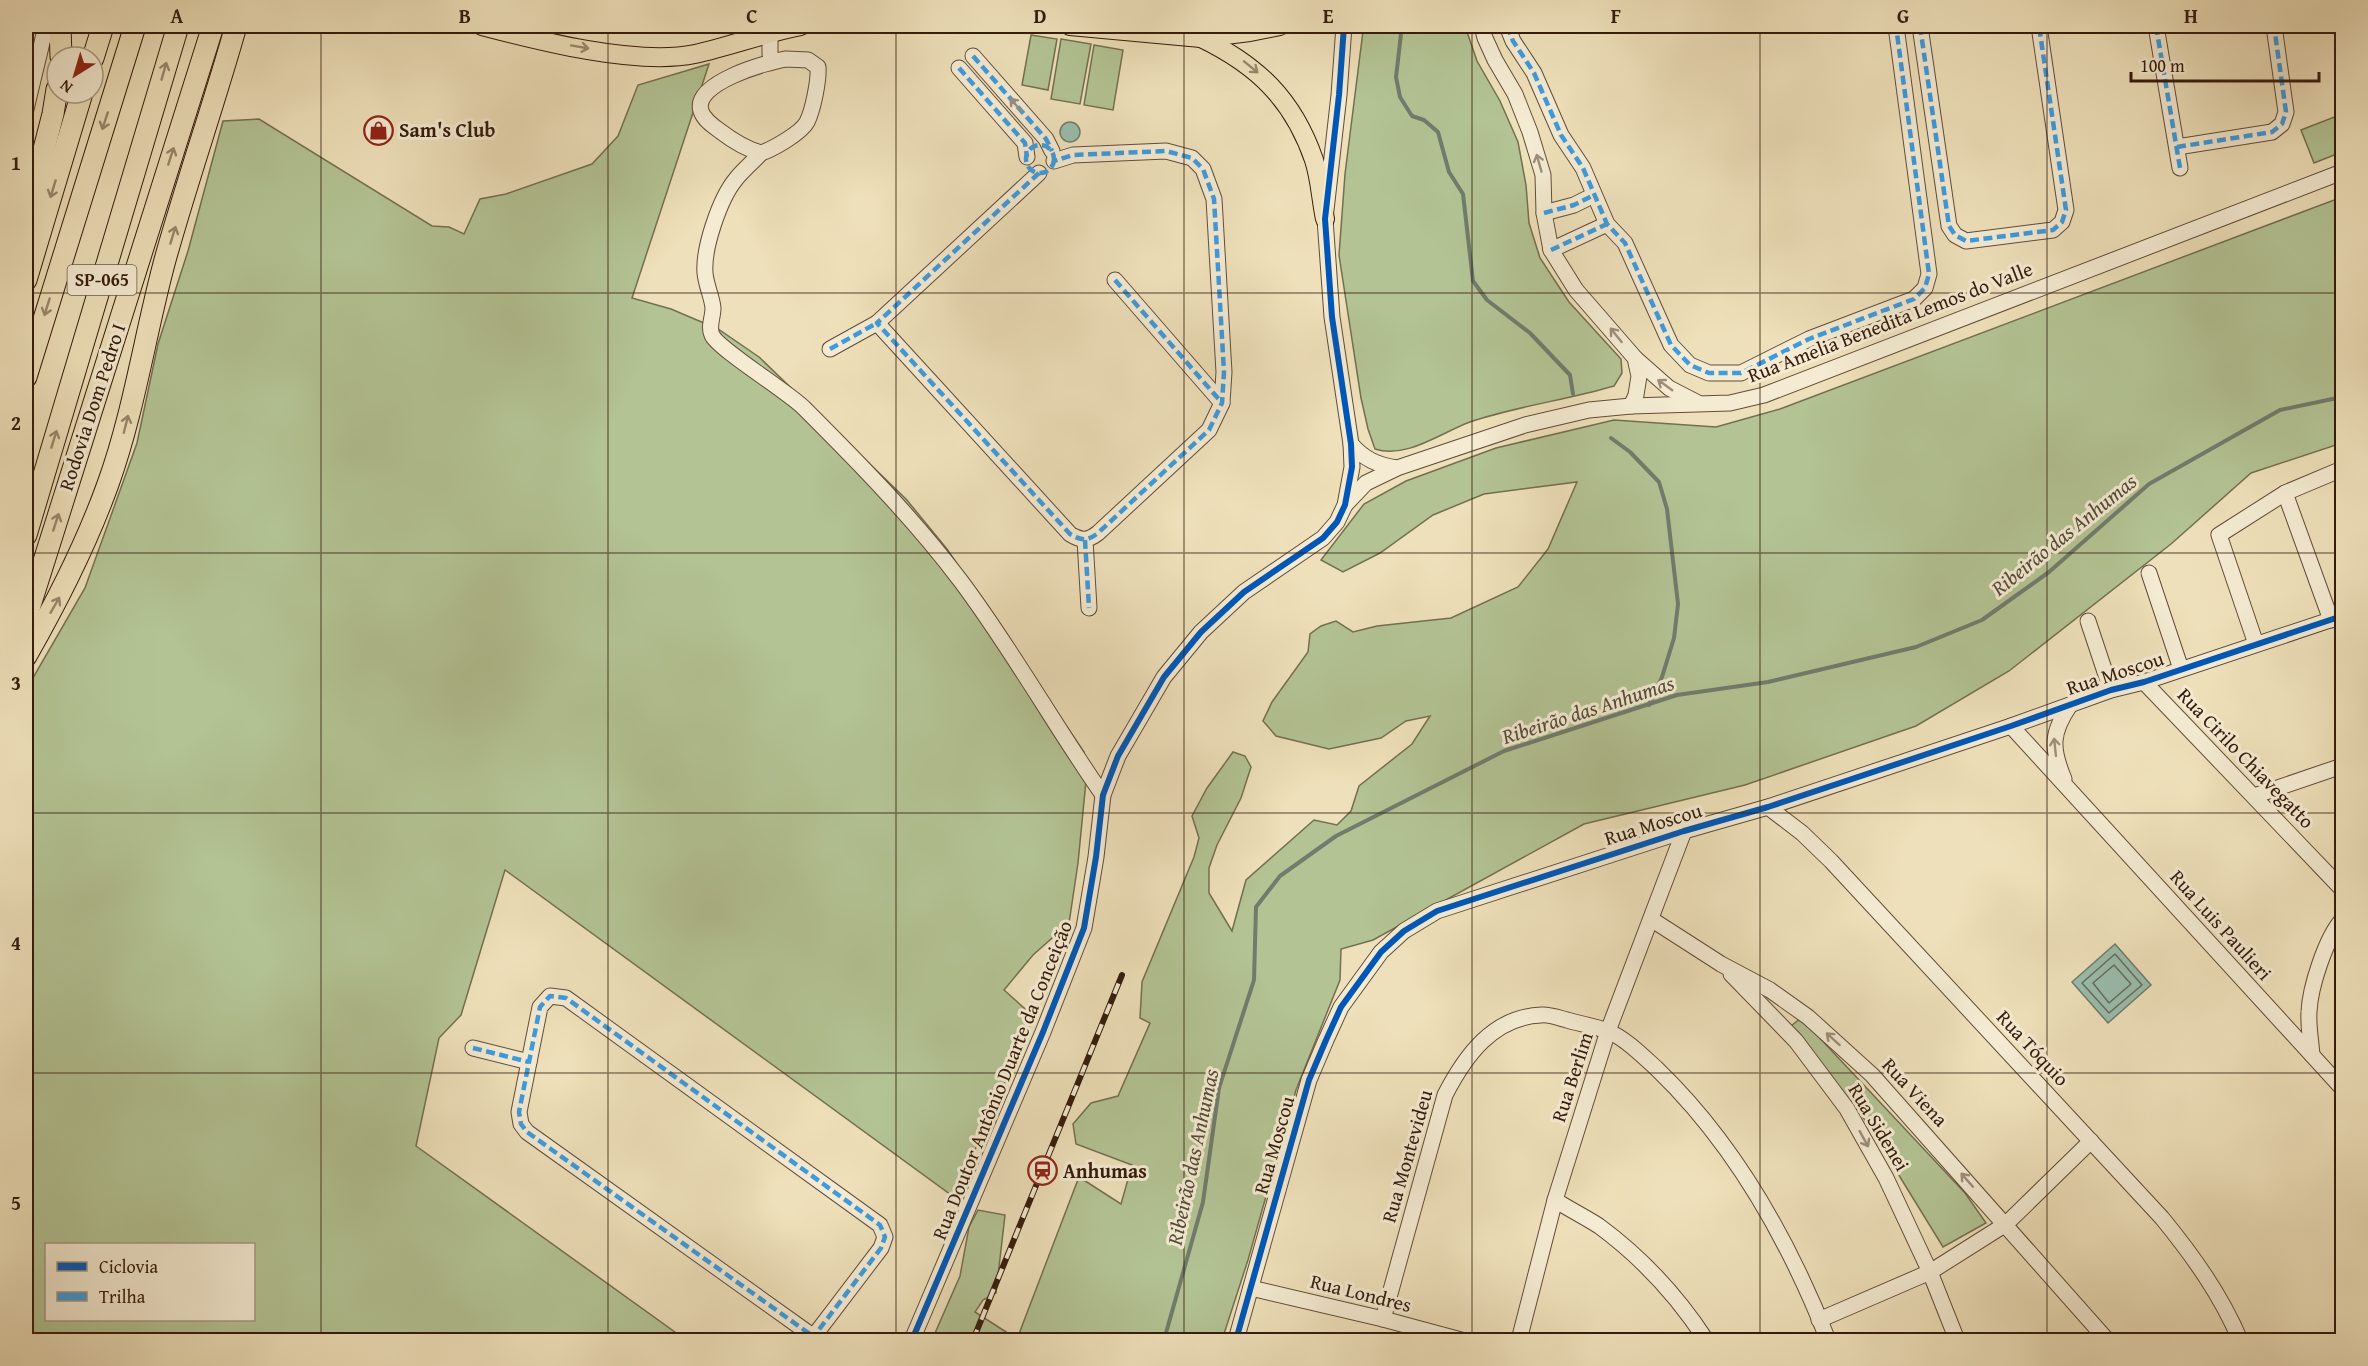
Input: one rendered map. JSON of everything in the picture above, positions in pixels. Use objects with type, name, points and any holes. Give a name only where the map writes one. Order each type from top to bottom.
[{"type":"highway","points":[[60,26],[61,45]]},
{"type":"highway","points":[[97,45],[103,26]]},
{"type":"highway","name":"SP-065","points":[[26,377],[135,26]]},
{"type":"highway","name":"Rodovia Dom Pedro I","points":[[26,535],[178,26]]},
{"type":"highway","name":"Rodovia Dom Pedro I","points":[[26,618],[213,26]]},
{"type":"highway","points":[[26,656],[69,579],[108,484],[125,430],[166,258],[237,26]]},
{"type":"highway","points":[[26,219],[54,105]]},
{"type":"highway","points":[[26,280],[78,105]]},
{"type":"main road","points":[[482,26],[524,37],[645,57],[693,54],[765,31],[801,26]]},
{"type":"main road","points":[[1070,26],[1201,38],[1280,26]]},
{"type":"main road","points":[[1201,38],[1231,52],[1248,64],[1266,80],[1296,117],[1315,161],[1325,219]]},
{"type":"street","points":[[26,109],[45,26]]},
{"type":"street","name":"Rua Doutor Antônio Duarte da Conceição","points":[[912,1341],[1043,1032],[1084,928],[1096,857],[1103,795],[1118,756],[1164,677],[1201,632],[1244,592],[1323,538],[1337,522],[1345,505],[1352,467],[1351,444],[1332,317],[1325,219],[1344,26]]},
{"type":"street","points":[[1482,26],[1485,38],[1515,94],[1530,132],[1542,175],[1544,213],[1551,250],[1576,290],[1635,358],[1669,388],[1700,405]]},
{"type":"street","points":[[1507,26],[1513,41],[1534,74],[1561,135],[1583,168],[1607,224],[1624,243],[1677,354],[1690,365],[1709,373],[1741,373],[1809,339],[1914,299],[1925,288],[1929,274],[1896,26]]},
{"type":"street","points":[[1920,26],[1949,226],[1955,235],[1966,241],[2053,231],[2062,222],[2066,210],[2040,26]]},
{"type":"street","points":[[2156,26],[2180,168]]},
{"type":"street","points":[[2177,147],[2272,132],[2282,124],[2286,112],[2274,26]]},
{"type":"street","points":[[765,31],[773,61]]},
{"type":"street","points":[[830,349],[877,323],[1039,173],[1049,169],[1053,156],[1046,140],[973,56]]},
{"type":"street","points":[[761,153],[736,143],[708,122],[701,110],[701,100],[716,85],[737,74],[773,61],[808,60],[818,67],[819,76],[808,120],[803,127],[773,149],[761,153],[735,179],[720,206],[709,240],[704,271],[713,308],[710,327],[712,335],[721,346],[802,405],[896,501],[960,579],[1016,660],[1060,733],[1103,795]]},
{"type":"street","points":[[959,68],[1024,143],[1029,166],[1039,173]]},
{"type":"street","points":[[1027,157],[1029,151],[1036,146],[1046,146],[1053,156]]},
{"type":"street","points":[[877,323],[1070,534],[1078,539],[1085,540],[1098,533],[1209,430],[1222,404],[1224,372],[1214,199],[1203,169],[1192,158],[1166,151],[1053,156]]},
{"type":"street","name":"Rua Amelia Benedita Lemos do Valle","points":[[1345,505],[1366,483],[1397,468],[1525,425],[1589,411],[1631,406],[1730,403],[1764,395],[2343,172]]},
{"type":"street","points":[[1544,213],[1574,205],[1594,195]]},
{"type":"street","points":[[1551,250],[1607,224]]},
{"type":"street","points":[[1115,280],[1222,404]]},
{"type":"street","points":[[1631,406],[1639,376],[1635,358]]},
{"type":"street","points":[[1351,444],[1359,454],[1377,464],[1397,468]]},
{"type":"street","points":[[2256,644],[2218,535],[2285,493],[2343,469]]},
{"type":"street","points":[[2285,493],[2337,618]]},
{"type":"street","points":[[1085,540],[1089,609]]},
{"type":"street","points":[[2149,573],[2181,669]]},
{"type":"street","name":"Rua Moscou","points":[[1236,1341],[1309,1080],[1341,1007],[1381,952],[1404,931],[1437,910],[1684,831],[1768,807],[2111,690],[2144,682],[2337,618]]},
{"type":"street","points":[[2088,621],[2111,690]]},
{"type":"street","name":"Rua Cirilo Chiavegatto","points":[[2144,682],[2343,889]]},
{"type":"street","name":"Rua Luis Paulieri","points":[[2069,790],[2057,761],[2054,737],[2058,723],[2070,705]]},
{"type":"street","name":"Rua Luis Paulieri","points":[[2011,726],[2343,1088]]},
{"type":"street","points":[[2254,796],[2343,766]]},
{"type":"street","name":"Rua Tóquio","points":[[1768,807],[1802,833],[1831,861],[2162,1218],[2199,1264],[2230,1316],[2240,1341]]},
{"type":"street","name":"Rua Berlim","points":[[1519,1341],[1555,1200],[1608,1031],[1684,831]]},
{"type":"street","name":"Rua Viena","points":[[1651,919],[1721,964],[1770,990],[1795,1007],[1872,1075],[2107,1341]]},
{"type":"street","points":[[2312,1055],[2309,1012],[2320,963],[2335,927],[2343,920]]},
{"type":"street","name":"Rua Sidenei","points":[[1721,964],[1796,1041],[1847,1109],[1886,1178],[1930,1272],[1957,1341]]},
{"type":"street","points":[[1760,1004],[1770,990]]},
{"type":"street","points":[[550,996],[566,999],[880,1225],[885,1237],[881,1248],[812,1339],[527,1132],[521,1124],[519,1112],[540,1006],[550,996]]},
{"type":"street","points":[[1780,1025],[1795,1007]]},
{"type":"street","name":"Rua Montevideu","points":[[1383,1319],[1445,1095],[1458,1070],[1474,1047],[1509,1022],[1543,1014],[1608,1031]]},
{"type":"street","points":[[1608,1031],[1644,1056],[1682,1092],[1729,1150],[1778,1230],[1828,1341]]},
{"type":"street","points":[[473,1048],[529,1062]]},
{"type":"street","points":[[1819,1320],[1930,1272],[2006,1224],[2091,1141]]},
{"type":"street","points":[[1555,1200],[1599,1226],[1649,1269],[1691,1318],[1706,1341]]},
{"type":"street","name":"Rua Londres","points":[[1251,1288],[1383,1319],[1461,1341]]},
{"type":"shaded area","points":[[1367,26],[1465,26],[1477,61],[1500,101],[1518,142],[1526,185],[1529,223],[1540,258],[1569,302],[1621,359],[1622,373],[1614,386],[1488,416],[1411,448],[1399,451],[1375,449],[1361,398],[1339,255],[1345,174],[1363,31]]},
{"type":"shaded area","points":[[1031,35],[1057,39],[1048,90],[1022,85]]},
{"type":"shaded area","points":[[1061,39],[1091,44],[1080,104],[1051,99]]},
{"type":"shaded area","points":[[1094,45],[1123,50],[1113,110],[1084,105]]},
{"type":"shaded area","points":[[709,64],[632,298],[671,309],[718,329],[759,357],[906,499],[947,549],[1084,752],[1086,781],[1078,863],[1069,923],[1033,955],[1004,990],[1034,1017],[954,1197],[505,870],[461,1015],[439,1038],[416,1146],[686,1340],[26,1340],[26,699],[30,683],[85,588],[137,443],[158,344],[188,251],[223,121],[259,119],[432,226],[449,227],[464,234],[480,199],[506,194],[592,164],[618,136],[638,85]]},
{"type":"shaded area","points":[[2342,114],[2342,152],[2314,163],[2301,130]]},
{"type":"shaded area","points":[[2342,197],[2342,443],[2251,473],[2171,544],[2009,671],[1916,726],[1745,785],[1584,824],[1373,940],[1341,949],[1340,980],[1296,1090],[1248,1260],[1222,1340],[932,1340],[960,1276],[969,1227],[978,1210],[1005,1215],[996,1293],[983,1300],[975,1312],[1017,1339],[1079,1177],[1121,1204],[1132,1165],[1076,1144],[1073,1124],[1091,1103],[1118,1096],[1150,1023],[1140,1018],[1142,982],[1194,857],[1199,838],[1192,816],[1207,788],[1233,752],[1245,756],[1251,767],[1241,798],[1217,845],[1209,868],[1209,893],[1232,931],[1246,880],[1314,820],[1337,825],[1351,811],[1359,786],[1412,744],[1430,716],[1406,721],[1381,738],[1329,749],[1276,736],[1263,721],[1272,702],[1308,652],[1310,634],[1321,626],[1336,621],[1353,632],[1377,626],[1451,618],[1518,587],[1548,549],[1577,482],[1484,494],[1433,515],[1380,553],[1343,572],[1321,560],[1364,504],[1406,481],[1496,448],[1614,420],[1716,427],[1780,409]]},
{"type":"shaded area","points":[[1801,1018],[1965,1193],[1986,1223],[1943,1247],[1865,1120],[1791,1026]]},
{"type":"water","points":[[1070,122],[1077,125],[1080,132],[1077,139],[1070,142],[1063,139],[1060,132],[1063,125]]},
{"type":"water","points":[[2115,944],[2151,985],[2108,1023],[2072,982]]},
{"type":"waterway","points":[[1399,26],[1401,34],[1396,77],[1400,97],[1412,116],[1424,120],[1438,132],[1449,172],[1463,194],[1473,281],[1487,300],[1530,333],[1570,375],[1573,394]]},
{"type":"waterway","name":"Ribeirão das Anhumas","points":[[1164,1340],[1203,1202],[1219,1088],[1254,980],[1256,907],[1280,876],[1336,836],[1504,751],[1677,695],[1768,682],[1916,647],[1982,620],[2049,572],[2149,484],[2280,410],[2342,397]]},
{"type":"waterway","points":[[1611,438],[1630,452],[1659,482],[1667,509],[1678,604],[1674,638],[1662,677],[1649,705]]},
{"type":"railway","points":[[973,1340],[1122,975]]},
{"type":"marked path","points":[[1507,26],[1513,41],[1534,73],[1561,135],[1583,168],[1607,224],[1625,243],[1671,345],[1690,365],[1709,373],[1741,373],[1809,339],[1914,299],[1925,288],[1929,274],[1896,26]]},
{"type":"marked path","points":[[1920,26],[1949,226],[1955,235],[1966,241],[2053,230],[2062,222],[2066,210],[2039,26]]},
{"type":"marked path","points":[[2156,26],[2180,168]]},
{"type":"marked path","points":[[2177,147],[2272,132],[2282,124],[2286,112],[2274,26]]},
{"type":"marked path","points":[[973,56],[1046,139],[1052,151]]},
{"type":"marked path","points":[[959,68],[1025,143],[1027,157]]},
{"type":"marked path","points":[[1040,145],[1050,149],[1054,159],[1050,169],[1040,173],[1030,169],[1026,159],[1030,149],[1040,145]]},
{"type":"marked path","points":[[1039,173],[877,323],[1070,534],[1084,539],[1091,538],[1098,533],[1209,430],[1222,403],[1224,372],[1214,199],[1203,169],[1192,158],[1166,151],[1073,155],[1054,161]]},
{"type":"marked path","points":[[1544,213],[1574,205],[1594,195]]},
{"type":"marked path","points":[[1551,250],[1607,224]]},
{"type":"marked path","points":[[1115,280],[1222,403]]},
{"type":"marked path","points":[[830,349],[877,323]]},
{"type":"marked path","points":[[1085,540],[1089,608]]},
{"type":"marked path","points":[[811,1340],[881,1248],[885,1237],[880,1225],[566,998],[550,996],[540,1007],[519,1112],[521,1124],[527,1132],[814,1337]]},
{"type":"marked path","points":[[473,1048],[529,1062]]},
{"type":"cycle path","points":[[912,1340],[1043,1032],[1084,928],[1096,857],[1103,795],[1118,756],[1164,677],[1201,632],[1244,592],[1323,538],[1337,522],[1345,505],[1352,467],[1351,444],[1332,317],[1325,219],[1344,26]]},
{"type":"cycle path","points":[[1236,1340],[1309,1080],[1341,1007],[1381,952],[1404,931],[1437,911],[1684,831],[1768,807],[2111,690],[2144,682],[2342,616]]},
{"type":"place","name":"Sam's Club","points":[[378,130]]},
{"type":"place","name":"Anhumas","points":[[1042,1171]]}]
